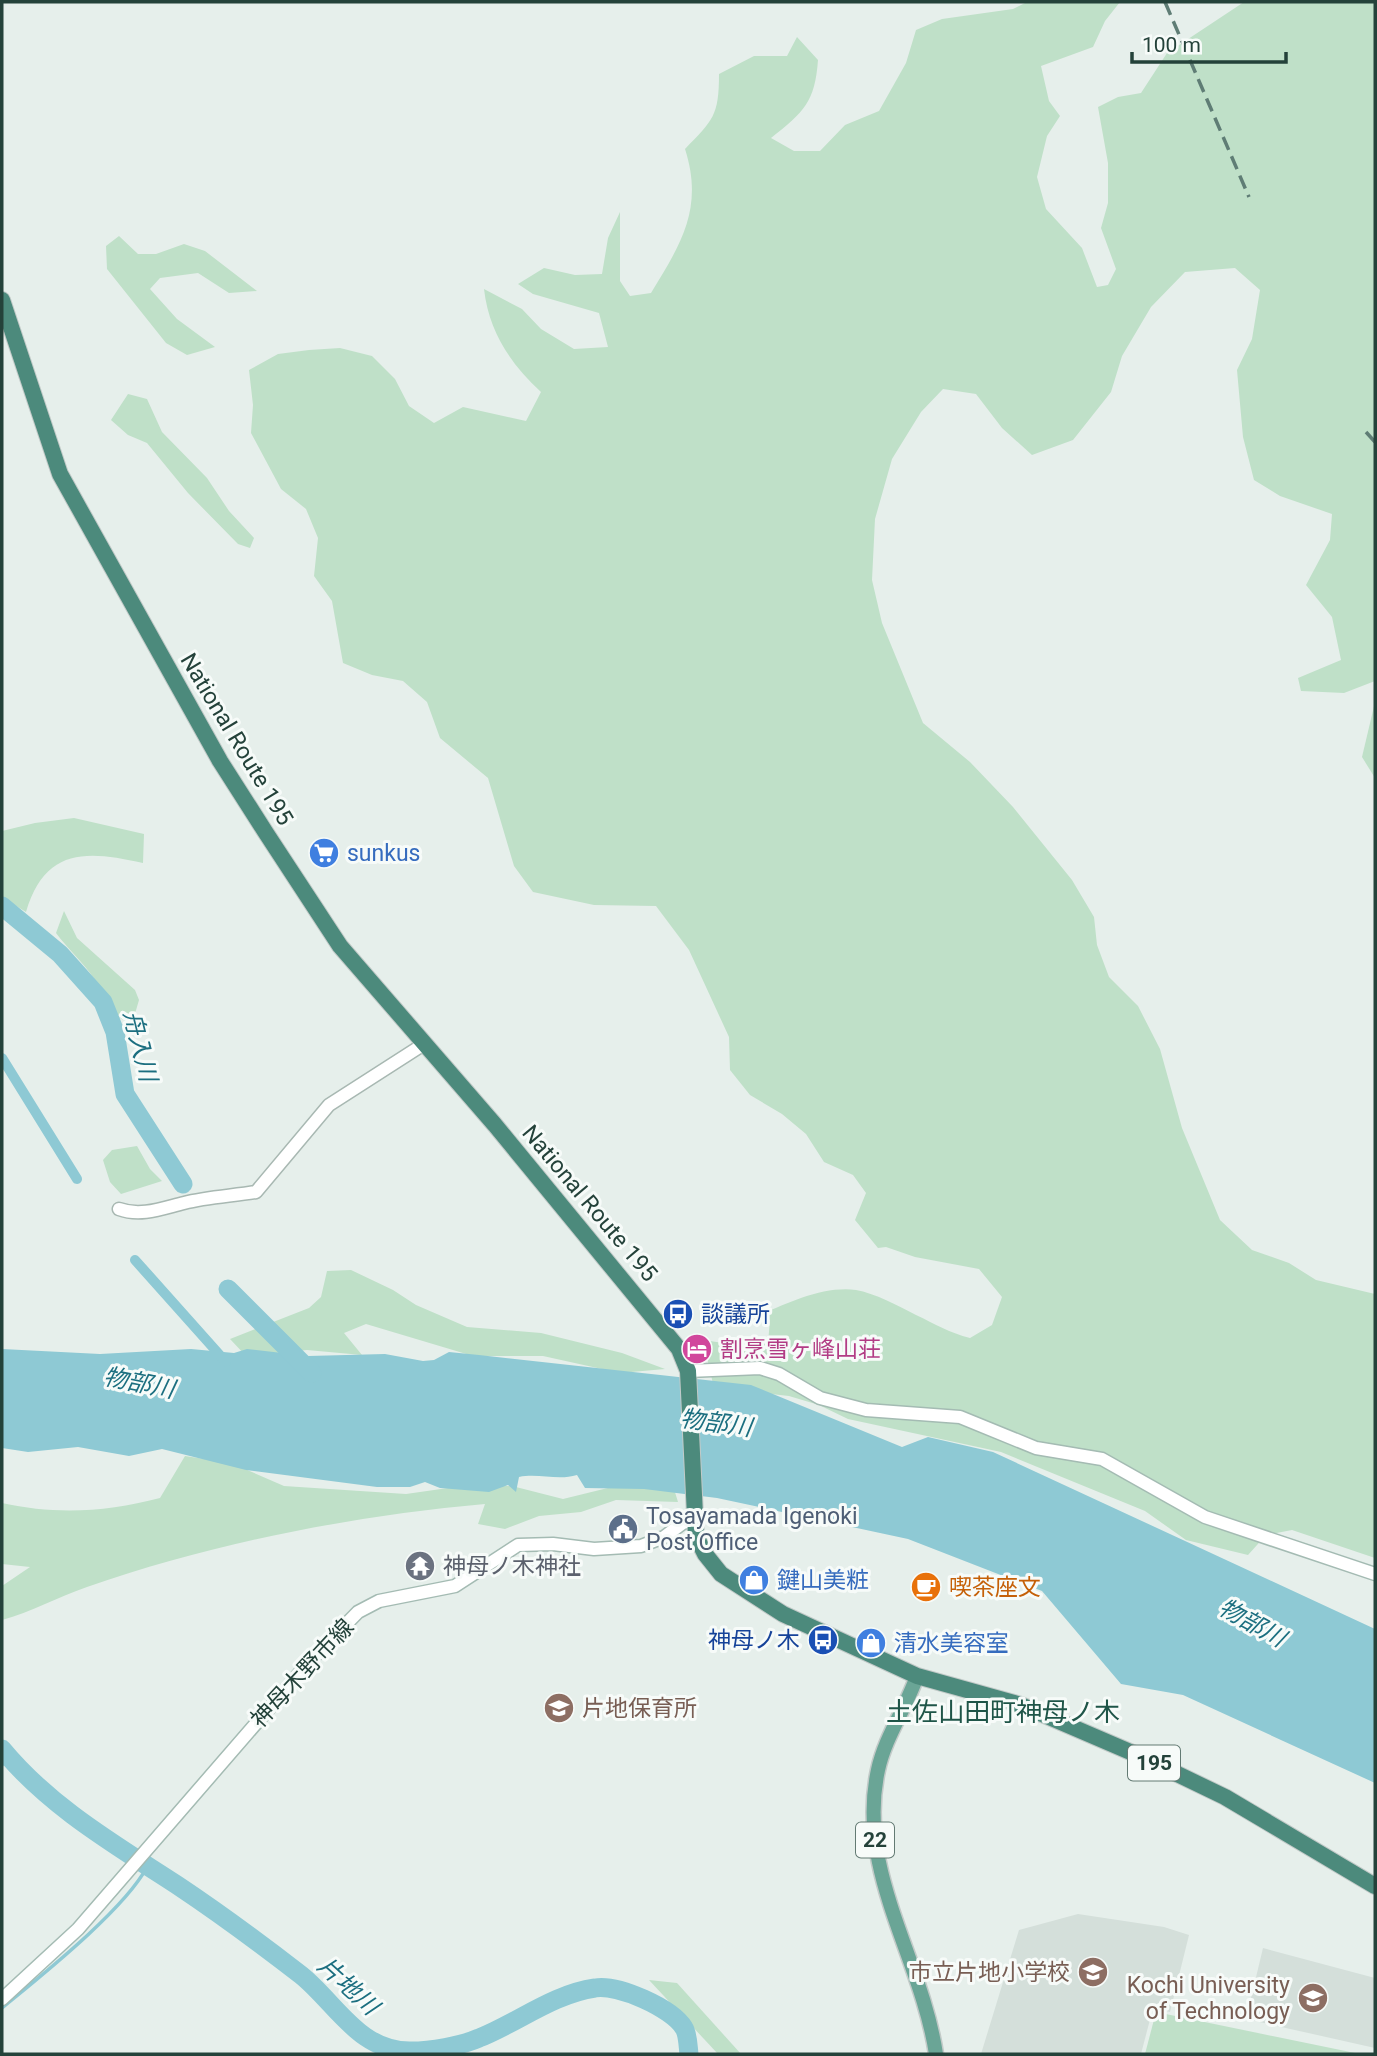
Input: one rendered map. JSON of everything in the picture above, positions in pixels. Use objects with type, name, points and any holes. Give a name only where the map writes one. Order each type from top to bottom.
[{"type":"highway","name":"National Route 195","points":[[2,300],[60,474],[220,761],[340,946],[661,1325],[678,1349],[689,1377],[696,1536],[705,1554],[721,1574],[783,1614],[917,1676],[1020,1705],[1102,1738],[1225,1797],[1375,1886]]},
{"type":"main road","points":[[119,1209],[128,1212],[163,1210],[185,1202],[256,1192],[329,1105],[424,1044]]},
{"type":"main road","points":[[689,1377],[760,1368],[779,1374],[820,1398],[866,1410],[960,1417],[1036,1448],[1102,1459],[1206,1517],[1375,1574]]},
{"type":"main road","name":"神母木野市線","points":[[2,1999],[78,1929],[150,1844],[358,1612],[393,1597],[439,1591],[468,1580],[518,1545],[553,1544],[594,1549],[642,1546],[664,1537],[695,1514]]},
{"type":"main road","name":"22","points":[[917,1676],[877,1774],[876,1856],[888,1902],[904,1937],[926,2004],[936,2054]]},
{"type":"shaded area","name":"市立片地小学校","points":[[1078,1914],[1164,1927],[1189,1935],[1170,2012],[1153,2008],[1141,2054],[981,2054],[1019,1930]]},
{"type":"shaded area","name":"Kochi University of Technology","points":[[1263,1948],[1375,1978],[1375,2048],[1246,2019]]},
{"type":"green space","points":[[1027,2],[1120,2],[1105,21],[1093,47],[1041,66],[1049,101],[1060,116],[1047,136],[1037,177],[1046,209],[1082,248],[1097,287],[1108,285],[1116,269],[1101,228],[1108,203],[1108,163],[1098,107],[1118,97],[1141,93],[1167,53],[1244,2],[1375,2],[1375,681],[1344,693],[1301,691],[1298,678],[1341,660],[1332,617],[1306,585],[1330,540],[1332,514],[1280,496],[1254,480],[1243,437],[1237,370],[1252,339],[1260,290],[1235,268],[1185,272],[1151,307],[1122,356],[1111,392],[1073,440],[1032,455],[1002,428],[976,394],[943,389],[921,412],[892,459],[875,519],[872,580],[882,623],[923,723],[970,762],[1013,807],[1072,880],[1094,917],[1097,945],[1109,977],[1138,1006],[1160,1049],[1182,1128],[1220,1220],[1252,1250],[1289,1263],[1316,1280],[1375,1294],[1375,1558],[1292,1530],[1266,1535],[1248,1555],[1186,1540],[1145,1511],[1001,1452],[848,1419],[819,1405],[789,1396],[714,1388],[703,1340],[737,1345],[768,1343],[770,1320],[762,1314],[808,1296],[832,1290],[856,1290],[886,1300],[949,1331],[970,1338],[992,1325],[1002,1297],[979,1269],[915,1257],[886,1247],[878,1248],[855,1220],[866,1193],[853,1175],[824,1162],[806,1134],[782,1114],[750,1095],[730,1070],[729,1037],[689,950],[656,906],[594,905],[533,892],[514,866],[488,778],[440,738],[427,702],[403,681],[372,675],[343,663],[332,601],[314,576],[318,538],[306,509],[281,489],[251,433],[253,405],[249,370],[278,354],[340,348],[372,356],[395,379],[409,406],[434,423],[463,407],[526,421],[541,392],[520,370],[503,346],[491,319],[484,289],[522,309],[541,329],[574,349],[608,347],[599,313],[533,294],[518,284],[544,268],[575,275],[602,274],[608,238],[620,212],[620,281],[630,296],[651,293],[672,258],[686,225],[692,190],[685,149],[708,124],[716,109],[719,74],[754,56],[787,56],[797,37],[818,60],[814,86],[800,113],[771,138],[794,151],[820,151],[845,125],[879,111],[906,63],[916,30],[942,19],[1013,9]]},
{"type":"green space","points":[[119,236],[138,254],[156,254],[184,244],[205,251],[257,291],[229,293],[198,273],[160,278],[150,289],[177,319],[215,347],[187,355],[166,343],[107,269],[106,246]]},
{"type":"green space","points":[[128,394],[147,399],[162,432],[207,478],[229,511],[254,538],[250,548],[238,544],[188,493],[147,443],[128,435],[111,420]]},
{"type":"green space","points":[[1375,702],[1375,778],[1362,757]]},
{"type":"green space","points":[[74,818],[144,834],[143,863],[103,856],[70,859],[56,865],[44,876],[34,891],[26,912],[2,897],[2,831]]},
{"type":"green space","points":[[64,911],[77,938],[135,990],[139,1000],[132,1024],[112,1011],[91,974],[56,933]]},
{"type":"green space","points":[[137,1146],[150,1169],[162,1181],[121,1194],[110,1182],[103,1160],[112,1150]]},
{"type":"green space","points":[[351,1270],[393,1290],[416,1305],[467,1327],[541,1333],[622,1353],[665,1369],[620,1373],[543,1356],[473,1356],[366,1324],[344,1333],[362,1355],[307,1350],[246,1356],[230,1339],[309,1308],[321,1297],[327,1271]]},
{"type":"green space","points":[[185,1456],[231,1463],[284,1486],[406,1494],[462,1486],[512,1486],[563,1499],[624,1484],[674,1489],[678,1502],[616,1500],[581,1512],[539,1516],[505,1529],[478,1524],[485,1504],[334,1524],[233,1545],[135,1571],[2,1620],[2,1586],[30,1567],[2,1564],[2,1503],[42,1509],[81,1510],[160,1498]]},
{"type":"green space","points":[[649,1980],[677,1983],[741,2054],[718,2054]]},
{"type":"green space","points":[[1156,2012],[1360,2054],[1145,2054]]},
{"type":"water","name":"物部川","points":[[2,1349],[100,1354],[191,1349],[234,1353],[247,1349],[308,1356],[385,1354],[423,1361],[434,1360],[449,1352],[479,1355],[751,1385],[902,1447],[928,1437],[993,1452],[1375,1629],[1375,1783],[1183,1695],[1121,1684],[1042,1591],[908,1539],[717,1498],[644,1489],[585,1488],[577,1475],[519,1477],[516,1492],[508,1485],[489,1492],[440,1488],[425,1482],[410,1487],[377,1487],[246,1470],[162,1449],[129,1456],[78,1447],[28,1452],[2,1448]]},
{"type":"waterway","name":"舟入川","points":[[2,906],[60,954],[103,1002],[115,1032],[125,1094],[183,1184]]},
{"type":"waterway","points":[[2,1058],[77,1179]]},
{"type":"waterway","points":[[135,1260],[226,1362]]},
{"type":"waterway","name":"舟入川","points":[[228,1289],[312,1373]]},
{"type":"waterway","name":"片地川","points":[[2,1749],[62,1807],[271,1952],[314,1986],[350,2024],[377,2043],[393,2049],[411,2051],[455,2046],[493,2032],[564,1996],[605,1988],[644,1999],[678,2020],[687,2037],[689,2054]]},
{"type":"waterway","points":[[2,1765],[7,1755]]},
{"type":"waterway","points":[[2,2008],[102,1922],[136,1884],[147,1867]]},
{"type":"railway","points":[[1165,2],[1249,197]]},
{"type":"railway","points":[[1366,432],[1375,442]]},
{"type":"place","name":"sunkus","points":[[324,853]]},
{"type":"place","name":"談議所","points":[[678,1314]]},
{"type":"place","name":"割烹雪ヶ峰山荘","points":[[697,1349]]},
{"type":"place","name":"Tosayamada Igenoki Post Office","points":[[623,1529]]},
{"type":"place","name":"神母ノ木神社","points":[[420,1566]]},
{"type":"place","name":"鍵山美粧","points":[[754,1580]]},
{"type":"place","name":"喫茶座文","points":[[926,1587]]},
{"type":"place","name":"神母ノ木","points":[[823,1640]]},
{"type":"place","name":"清水美容室","points":[[871,1643]]},
{"type":"place","name":"片地保育所","points":[[559,1708]]},
{"type":"place","name":"市立片地小学校","points":[[1093,1972]]},
{"type":"place","name":"Kochi University of Technology","points":[[1313,1998]]},
{"type":"district","name":"土佐山田町神母ノ木","points":[[1003,1712]]}]
